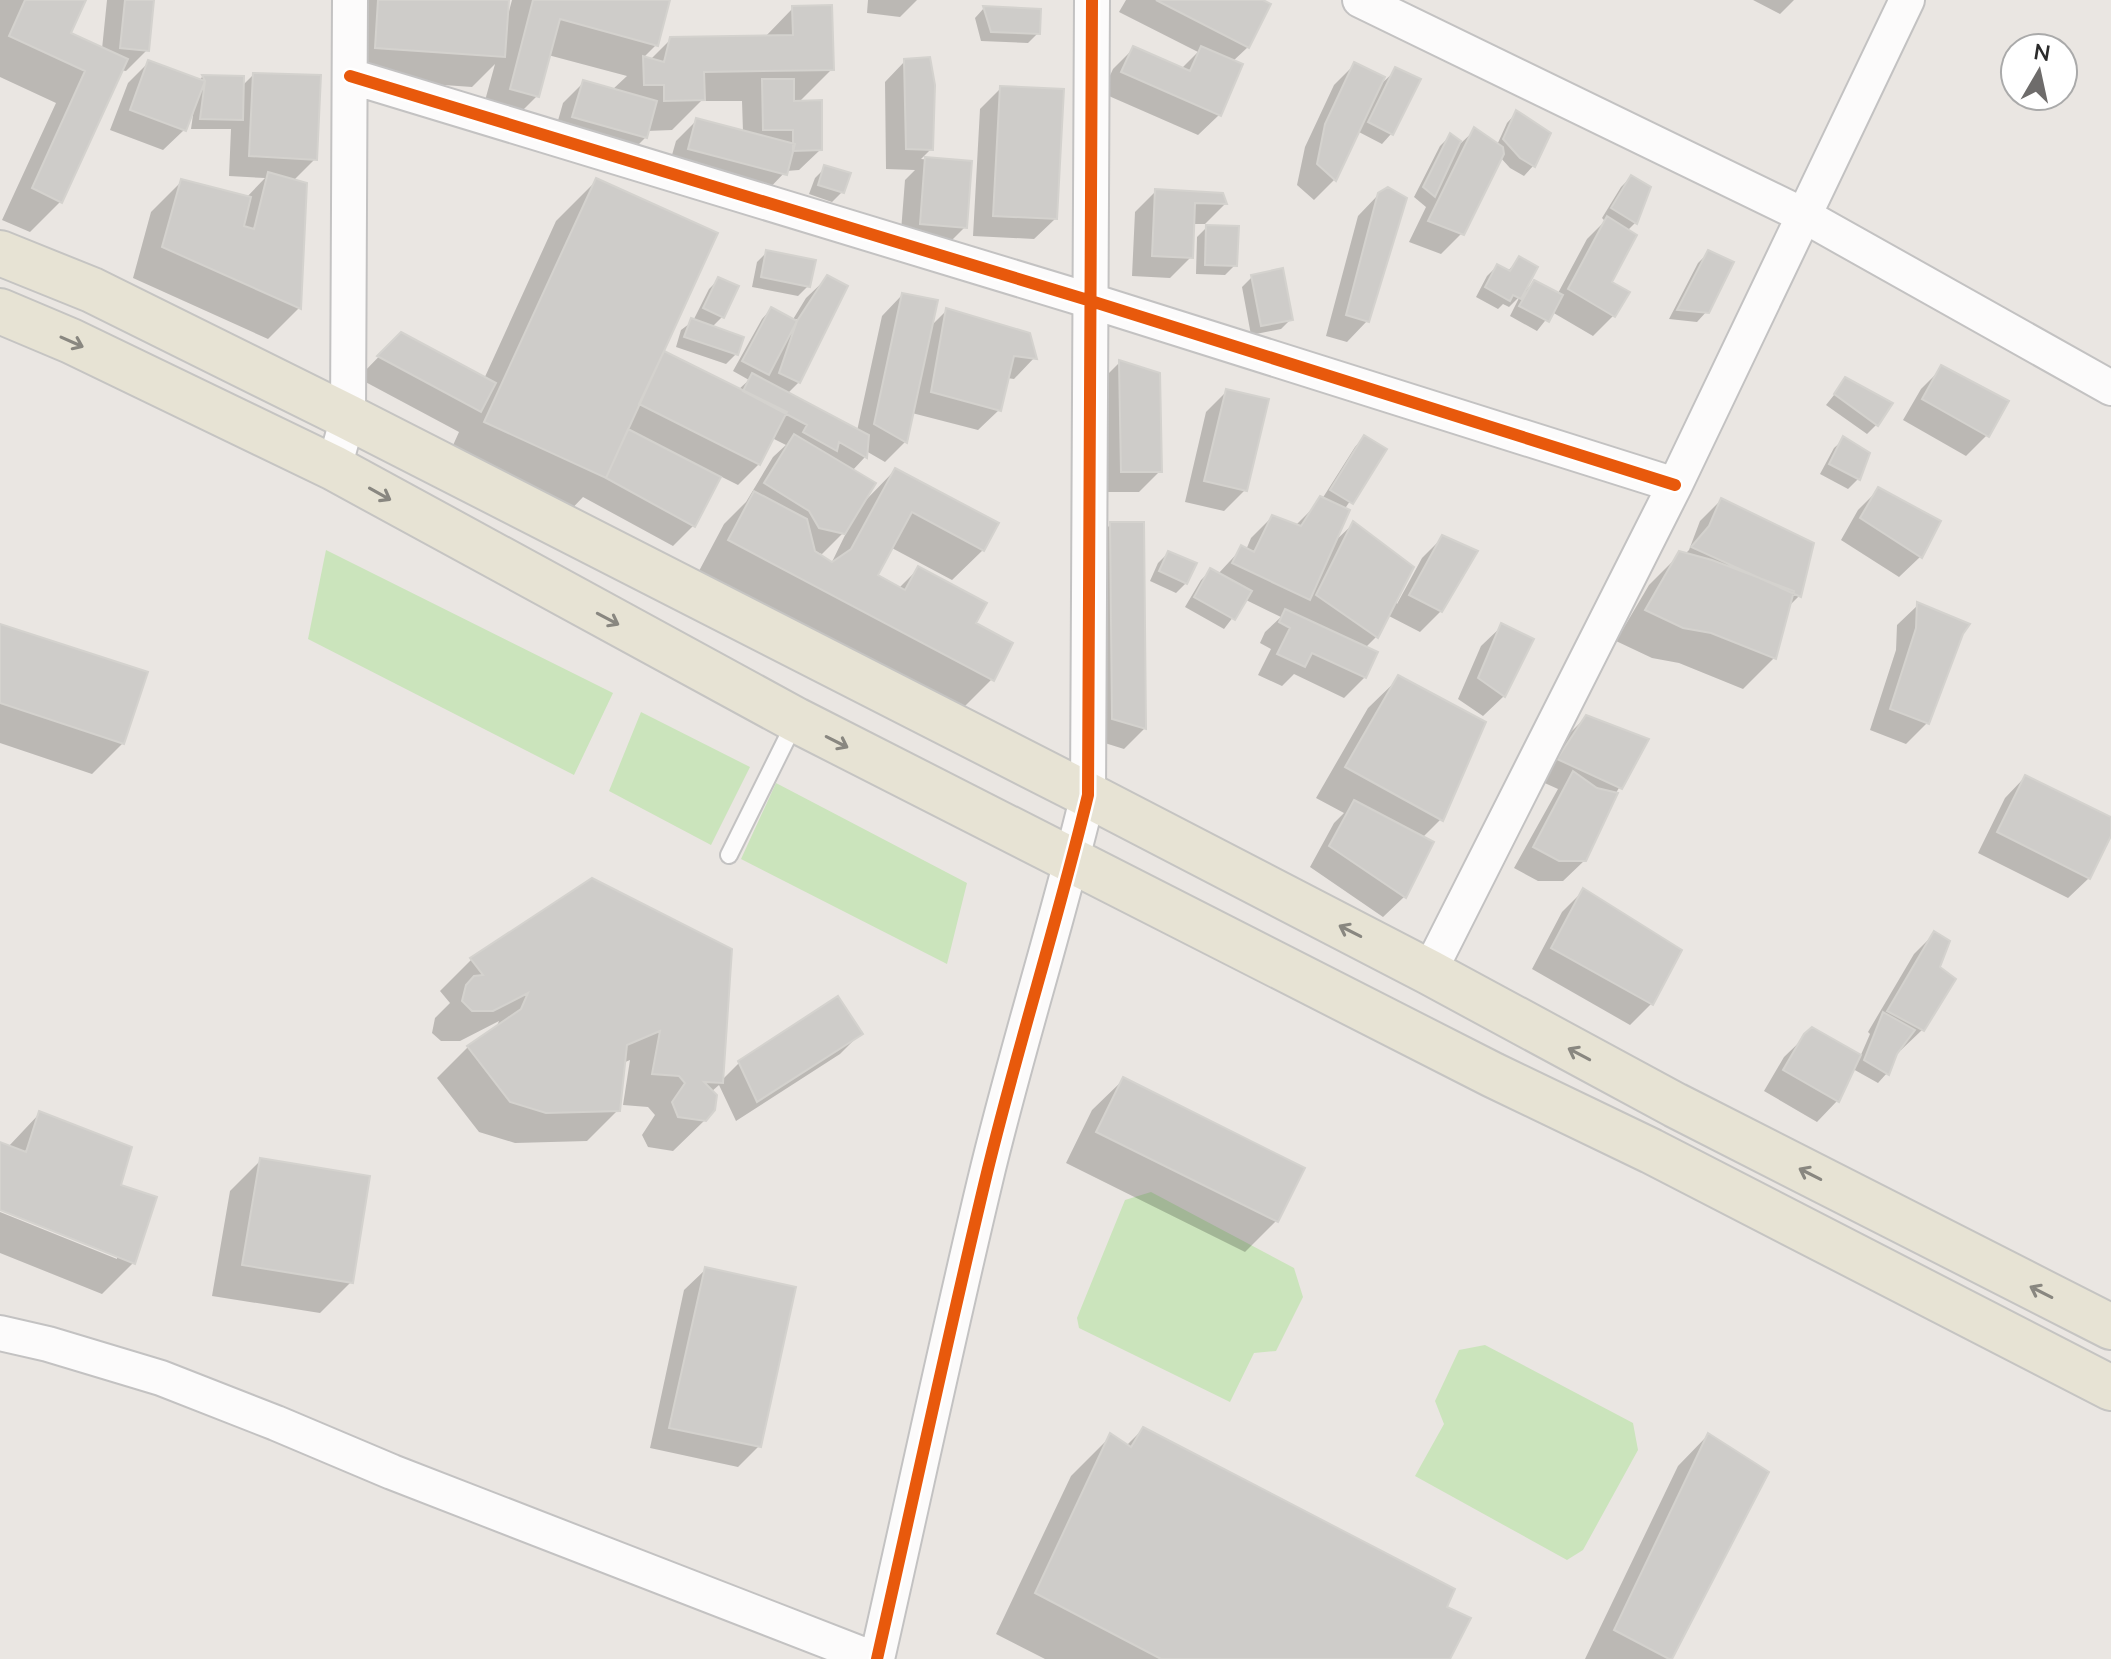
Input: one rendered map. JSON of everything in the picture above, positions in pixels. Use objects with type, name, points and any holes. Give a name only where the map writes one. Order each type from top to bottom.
[{"type":"main road","points":[[0,253],[92,290],[348,417],[1088,795],[1429,972],[1675,1105],[2111,1327]]},
{"type":"main road","points":[[0,311],[71,341],[334,468],[796,720],[1493,1075],[1651,1151],[2111,1388]]},
{"type":"street","points":[[334,468],[348,417],[350,0]]},
{"type":"street","points":[[0,1333],[161,1378],[434,1489],[875,1659],[985,1179],[1088,795],[1092,0]]},
{"type":"street","points":[[1360,0],[1803,215],[2111,388]]},
{"type":"street","points":[[1429,972],[1675,485],[1907,0]]},
{"type":"street","points":[[350,76],[1091,301],[1675,485]]},
{"type":"lane","points":[[729,855],[796,720]]},
{"type":"green space","points":[[326,550],[613,693],[574,775],[308,639]]},
{"type":"green space","points":[[641,712],[750,767],[711,845],[609,791]]},
{"type":"green space","points":[[776,783],[967,883],[947,964],[741,859]]},
{"type":"green space","points":[[1151,1192],[1294,1268],[1303,1297],[1276,1351],[1254,1353],[1230,1402],[1079,1328],[1077,1318],[1125,1200]]},
{"type":"green space","points":[[1485,1345],[1633,1423],[1638,1450],[1583,1550],[1567,1560],[1415,1476],[1444,1424],[1435,1401],[1459,1350]]},
{"type":"building","points":[[25,0],[86,0],[71,33],[128,59],[62,203],[32,188],[85,71],[9,36]]},
{"type":"building","points":[[125,0],[154,0],[149,51],[120,48]]},
{"type":"building","points":[[378,0],[509,0],[505,57],[375,48]]},
{"type":"building","points":[[533,0],[670,0],[658,46],[560,19],[539,97],[510,89]]},
{"type":"building","points":[[1156,0],[1263,0],[1271,4],[1249,48]]},
{"type":"building","points":[[832,5],[834,70],[704,72],[705,100],[664,101],[664,85],[644,85],[643,56],[664,62],[670,37],[793,35],[792,6]]},
{"type":"building","points":[[983,6],[1041,9],[1040,34],[991,32]]},
{"type":"building","points":[[1133,46],[1190,71],[1201,46],[1243,64],[1221,116],[1121,72]]},
{"type":"building","points":[[930,57],[935,85],[933,150],[906,149],[904,59]]},
{"type":"building","points":[[148,60],[205,81],[186,131],[130,110]]},
{"type":"building","points":[[1354,62],[1385,77],[1336,181],[1317,164],[1325,124]]},
{"type":"building","points":[[1395,67],[1421,79],[1393,135],[1368,122]]},
{"type":"building","points":[[253,73],[321,75],[317,160],[249,156]]},
{"type":"building","points":[[202,75],[244,76],[243,120],[200,119],[205,81]]},
{"type":"building","points":[[762,79],[794,79],[794,101],[822,100],[822,150],[793,151],[793,130],[763,130]]},
{"type":"building","points":[[583,80],[657,101],[647,138],[572,117]]},
{"type":"building","points":[[1000,86],[1064,89],[1057,219],[993,216]]},
{"type":"building","points":[[1516,110],[1551,133],[1535,167],[1520,158],[1503,139]]},
{"type":"building","points":[[696,118],[795,144],[787,175],[688,149]]},
{"type":"building","points":[[1474,127],[1503,147],[1504,154],[1464,235],[1428,221]]},
{"type":"building","points":[[1450,133],[1461,141],[1435,197],[1423,187]]},
{"type":"building","points":[[925,157],[972,161],[967,228],[920,224]]},
{"type":"building","points":[[824,165],[851,173],[844,193],[818,185]]},
{"type":"building","points":[[268,172],[307,183],[301,309],[162,247],[181,179],[251,197],[244,226],[254,229]]},
{"type":"building","points":[[1631,175],[1651,187],[1637,224],[1611,208]]},
{"type":"building","points":[[596,178],[718,233],[606,478],[484,422]]},
{"type":"building","points":[[1388,187],[1407,198],[1369,322],[1346,315],[1378,193]]},
{"type":"building","points":[[1155,189],[1223,193],[1227,204],[1195,203],[1193,258],[1152,256]]},
{"type":"building","points":[[1607,216],[1637,235],[1612,282],[1630,292],[1615,317],[1568,289]]},
{"type":"building","points":[[1206,225],[1239,226],[1237,266],[1205,265]]},
{"type":"building","points":[[766,250],[816,260],[810,287],[761,277]]},
{"type":"building","points":[[1708,250],[1734,262],[1709,313],[1677,310]]},
{"type":"building","points":[[1519,256],[1538,267],[1521,299],[1513,295],[1510,301],[1485,287],[1497,264],[1510,271]]},
{"type":"building","points":[[1283,268],[1293,320],[1261,326],[1251,275]]},
{"type":"building","points":[[827,275],[848,286],[800,383],[779,373],[797,321]]},
{"type":"building","points":[[718,277],[739,286],[724,318],[703,308]]},
{"type":"building","points":[[1534,280],[1563,295],[1549,322],[1519,306]]},
{"type":"building","points":[[902,293],[938,300],[907,443],[874,424]]},
{"type":"building","points":[[771,307],[797,321],[769,375],[742,361]]},
{"type":"building","points":[[946,308],[1030,333],[1037,359],[1014,356],[1001,411],[931,392]]},
{"type":"building","points":[[691,318],[744,337],[738,355],[684,337]]},
{"type":"building","points":[[401,332],[496,383],[481,412],[377,356]]},
{"type":"building","points":[[664,351],[787,412],[760,465],[639,404]]},
{"type":"building","points":[[1119,360],[1160,373],[1162,472],[1121,472]]},
{"type":"building","points":[[1941,365],[2009,401],[1989,437],[1922,399]]},
{"type":"building","points":[[752,373],[869,435],[867,458],[839,442],[837,451],[803,432],[807,425],[743,391]]},
{"type":"building","points":[[1845,377],[1893,403],[1878,426],[1834,394]]},
{"type":"building","points":[[1226,389],[1269,399],[1247,491],[1204,481]]},
{"type":"building","points":[[628,429],[721,477],[695,527],[606,478]]},
{"type":"building","points":[[794,434],[876,483],[845,534],[819,528],[809,511],[764,483]]},
{"type":"building","points":[[1364,435],[1387,449],[1353,504],[1330,490]]},
{"type":"building","points":[[1843,436],[1870,453],[1860,480],[1829,464]]},
{"type":"building","points":[[895,468],[999,523],[984,551],[912,512],[878,575],[905,590],[918,566],[987,603],[976,623],[1013,643],[994,681],[728,540],[754,491],[807,519],[815,551],[832,562],[851,549]]},
{"type":"building","points":[[1878,487],[1941,521],[1922,558],[1860,518]]},
{"type":"building","points":[[1320,496],[1350,510],[1310,600],[1232,563],[1241,545],[1254,552],[1272,515],[1301,526]]},
{"type":"building","points":[[1721,498],[1814,543],[1801,597],[1691,547],[1709,526]]},
{"type":"building","points":[[1353,521],[1414,567],[1378,638],[1316,595]]},
{"type":"building","points":[[1110,522],[1144,522],[1146,729],[1112,719]]},
{"type":"building","points":[[1442,535],[1478,551],[1442,612],[1409,595]]},
{"type":"building","points":[[1168,551],[1197,563],[1187,584],[1159,571]]},
{"type":"building","points":[[1679,551],[1794,591],[1776,659],[1711,633],[1683,628],[1645,610]]},
{"type":"building","points":[[1210,568],[1252,591],[1235,620],[1194,597]]},
{"type":"building","points":[[1917,602],[1970,624],[1963,634],[1929,724],[1890,709],[1916,628]]},
{"type":"building","points":[[1285,609],[1378,652],[1366,678],[1312,653],[1305,667],[1277,654],[1290,628],[1279,622]]},
{"type":"building","points":[[1501,623],[1534,639],[1505,697],[1478,678]]},
{"type":"building","points":[[0,624],[148,672],[124,744],[0,703]]},
{"type":"building","points":[[1398,675],[1486,722],[1443,821],[1345,767]]},
{"type":"building","points":[[1586,715],[1649,739],[1622,789],[1557,759]]},
{"type":"building","points":[[1573,771],[1597,788],[1618,793],[1586,861],[1559,861],[1533,847]]},
{"type":"building","points":[[2025,775],[2111,817],[2111,836],[2090,879],[1997,832]]},
{"type":"building","points":[[1354,800],[1434,842],[1406,898],[1329,846]]},
{"type":"building","points":[[592,878],[732,949],[723,1083],[704,1082],[717,1095],[715,1110],[706,1121],[678,1117],[672,1102],[685,1083],[679,1076],[652,1074],[660,1031],[627,1045],[620,1111],[546,1113],[510,1102],[467,1046],[521,1009],[528,993],[493,1011],[472,1011],[462,1001],[466,985],[474,976],[483,975],[470,958]]},
{"type":"building","points":[[1583,888],[1682,950],[1653,1005],[1551,948]]},
{"type":"building","points":[[1934,931],[1950,941],[1940,967],[1956,979],[1924,1031],[1887,1011]]},
{"type":"building","points":[[838,996],[863,1034],[757,1102],[738,1061]]},
{"type":"building","points":[[1883,1012],[1915,1030],[1897,1054],[1889,1075],[1864,1060]]},
{"type":"building","points":[[1812,1027],[1861,1055],[1839,1102],[1783,1070],[1804,1034]]},
{"type":"building","points":[[1123,1077],[1305,1168],[1278,1222],[1096,1132]]},
{"type":"building","points":[[39,1111],[132,1147],[121,1185],[157,1197],[135,1264],[0,1210],[0,1142],[26,1152]]},
{"type":"building","points":[[260,1158],[370,1176],[353,1283],[242,1265]]},
{"type":"building","points":[[705,1267],[796,1287],[761,1447],[669,1428]]},
{"type":"building","points":[[1143,1427],[1455,1589],[1447,1607],[1471,1618],[1450,1659],[1161,1659],[1035,1593],[1110,1433],[1131,1447]]},
{"type":"building","points":[[1708,1433],[1769,1472],[1672,1659],[1669,1659],[1614,1630]]},
{"type":"cycle path","points":[[877,1659],[985,1181],[1088,795],[1092,0]]},
{"type":"cycle path","points":[[350,76],[1091,301],[1675,485]]}]
